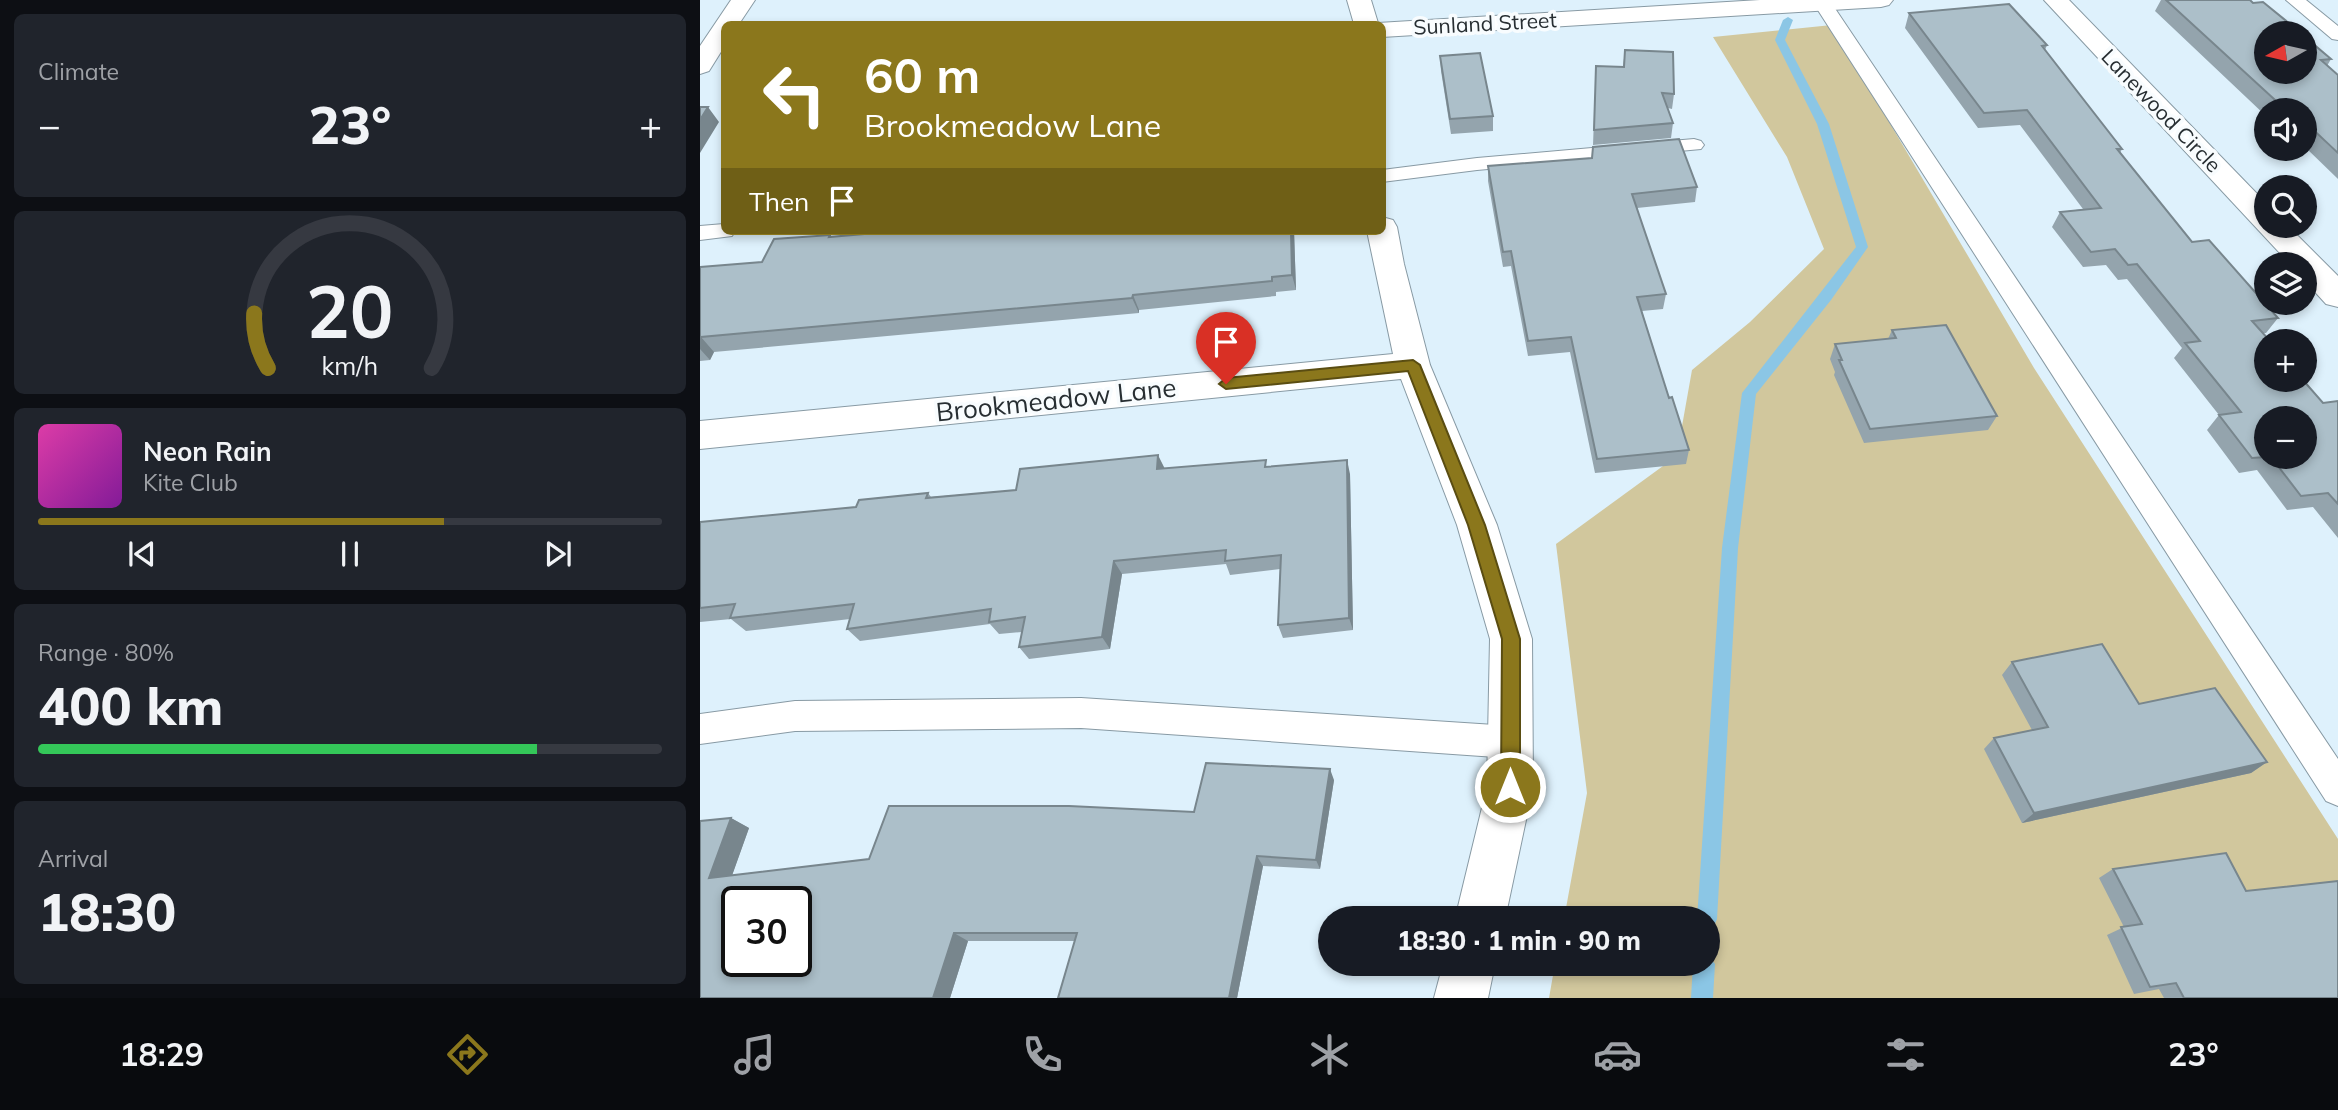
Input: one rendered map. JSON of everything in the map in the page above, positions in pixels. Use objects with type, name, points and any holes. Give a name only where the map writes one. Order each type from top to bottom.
[{"type":"street","points":[[729,21],[743,0]]},
{"type":"street","points":[[1359,0],[1365,21]]},
{"type":"street","name":"Sunland Street","points":[[1386,30],[1881,0]]},
{"type":"street","name":"Lanewood Circle","points":[[2056,0],[2254,208]]},
{"type":"street","points":[[700,66],[721,34]]},
{"type":"street","points":[[700,82],[721,80]]},
{"type":"street","points":[[1383,235],[1413,365],[1476,525],[1511,639],[1510,787],[1482,906]]},
{"type":"street","points":[[2282,238],[2338,296]]},
{"type":"street","name":"Brookmeadow Lane","points":[[700,435],[1413,365]]},
{"type":"street","points":[[1461,998],[1466,976]]},
{"type":"lane","points":[[2295,0],[2338,35]]},
{"type":"lane","points":[[1824,4],[2338,789]]},
{"type":"lane","points":[[1386,175],[1476,164],[1694,145]]},
{"type":"lane","points":[[700,233],[721,231]]},
{"type":"lane","points":[[700,729],[795,716],[1082,713],[1510,742]]},
{"type":"shaded area","points":[[1832,25],[2034,368],[2338,839],[2338,998],[1549,998],[1553,976],[1720,976],[1720,906],[1566,906],[1587,793],[1556,544],[1663,466],[1679,443],[1692,370],[1750,322],[1824,249],[1787,157],[1713,37]]},
{"type":"building","points":[[2166,0],[2263,2],[2286,21],[2254,21],[2254,81]]},
{"type":"building","points":[[2009,4],[2047,45],[2042,46],[2122,149],[2117,149],[2192,242],[2209,240],[2254,291],[2254,315],[2275,315],[2278,318],[2252,321],[2259,329],[2254,329],[2254,392],[2313,392],[2323,403],[2338,401],[2338,504],[2328,493],[2301,496],[2280,469],[2317,469],[2317,406],[2254,406],[2252,458],[2219,415],[2241,412],[2185,343],[2200,341],[2137,264],[2128,265],[2115,249],[2091,252],[2060,212],[2101,208],[2027,110],[1984,113],[1909,13]]},
{"type":"building","points":[[2317,47],[2331,59],[2321,60],[2338,75],[2338,153],[2317,133],[2317,98],[2273,98],[2258,84],[2317,84]]},
{"type":"building","points":[[1625,50],[1673,52],[1674,94],[1662,93],[1673,123],[1594,130],[1596,66],[1624,67]]},
{"type":"building","points":[[1480,53],[1493,116],[1450,119],[1440,56]]},
{"type":"building","points":[[700,107],[708,107],[700,120]]},
{"type":"building","points":[[1679,139],[1697,187],[1632,194],[1666,294],[1637,297],[1669,398],[1672,397],[1689,450],[1597,459],[1571,337],[1528,341],[1511,251],[1503,252],[1488,166],[1592,158],[1593,147]]},
{"type":"building","points":[[830,235],[829,237],[1291,235],[1292,275],[1272,277],[1272,281],[1133,295],[1132,298],[700,339],[700,267],[762,262],[774,239]]},
{"type":"building","points":[[1946,325],[1997,416],[1870,429],[1839,360],[1842,360],[1835,344],[1896,338],[1892,330]]},
{"type":"building","points":[[1158,455],[1157,469],[1266,460],[1265,467],[1347,460],[1349,618],[1278,625],[1281,555],[1225,561],[1226,550],[1114,561],[1102,637],[1019,647],[1025,617],[989,622],[991,609],[847,629],[854,604],[730,618],[735,604],[700,608],[700,522],[856,507],[859,500],[928,493],[926,498],[1016,490],[1020,469]]},
{"type":"building","points":[[2102,644],[2139,704],[2215,688],[2267,762],[2034,813],[1994,738],[2048,727],[2012,662]]},
{"type":"building","points":[[1206,763],[1330,769],[1316,860],[1257,856],[1229,998],[1058,998],[1077,933],[954,933],[933,998],[700,998],[700,821],[731,818],[709,878],[869,859],[889,806],[1069,806],[1194,812]]},
{"type":"building","points":[[2226,853],[2246,891],[2338,881],[2338,998],[2184,998],[2176,983],[2150,987],[2121,927],[2142,924],[2113,869]]},
{"type":"waterway","points":[[1708,906],[1730,548],[1749,393],[1826,297],[1862,247],[1823,124],[1780,40],[1788,20]]},
{"type":"waterway","points":[[1702,998],[1703,976]]},
{"type":"route","points":[[1226,384],[1413,365],[1476,525],[1511,639],[1510,787]]}]
